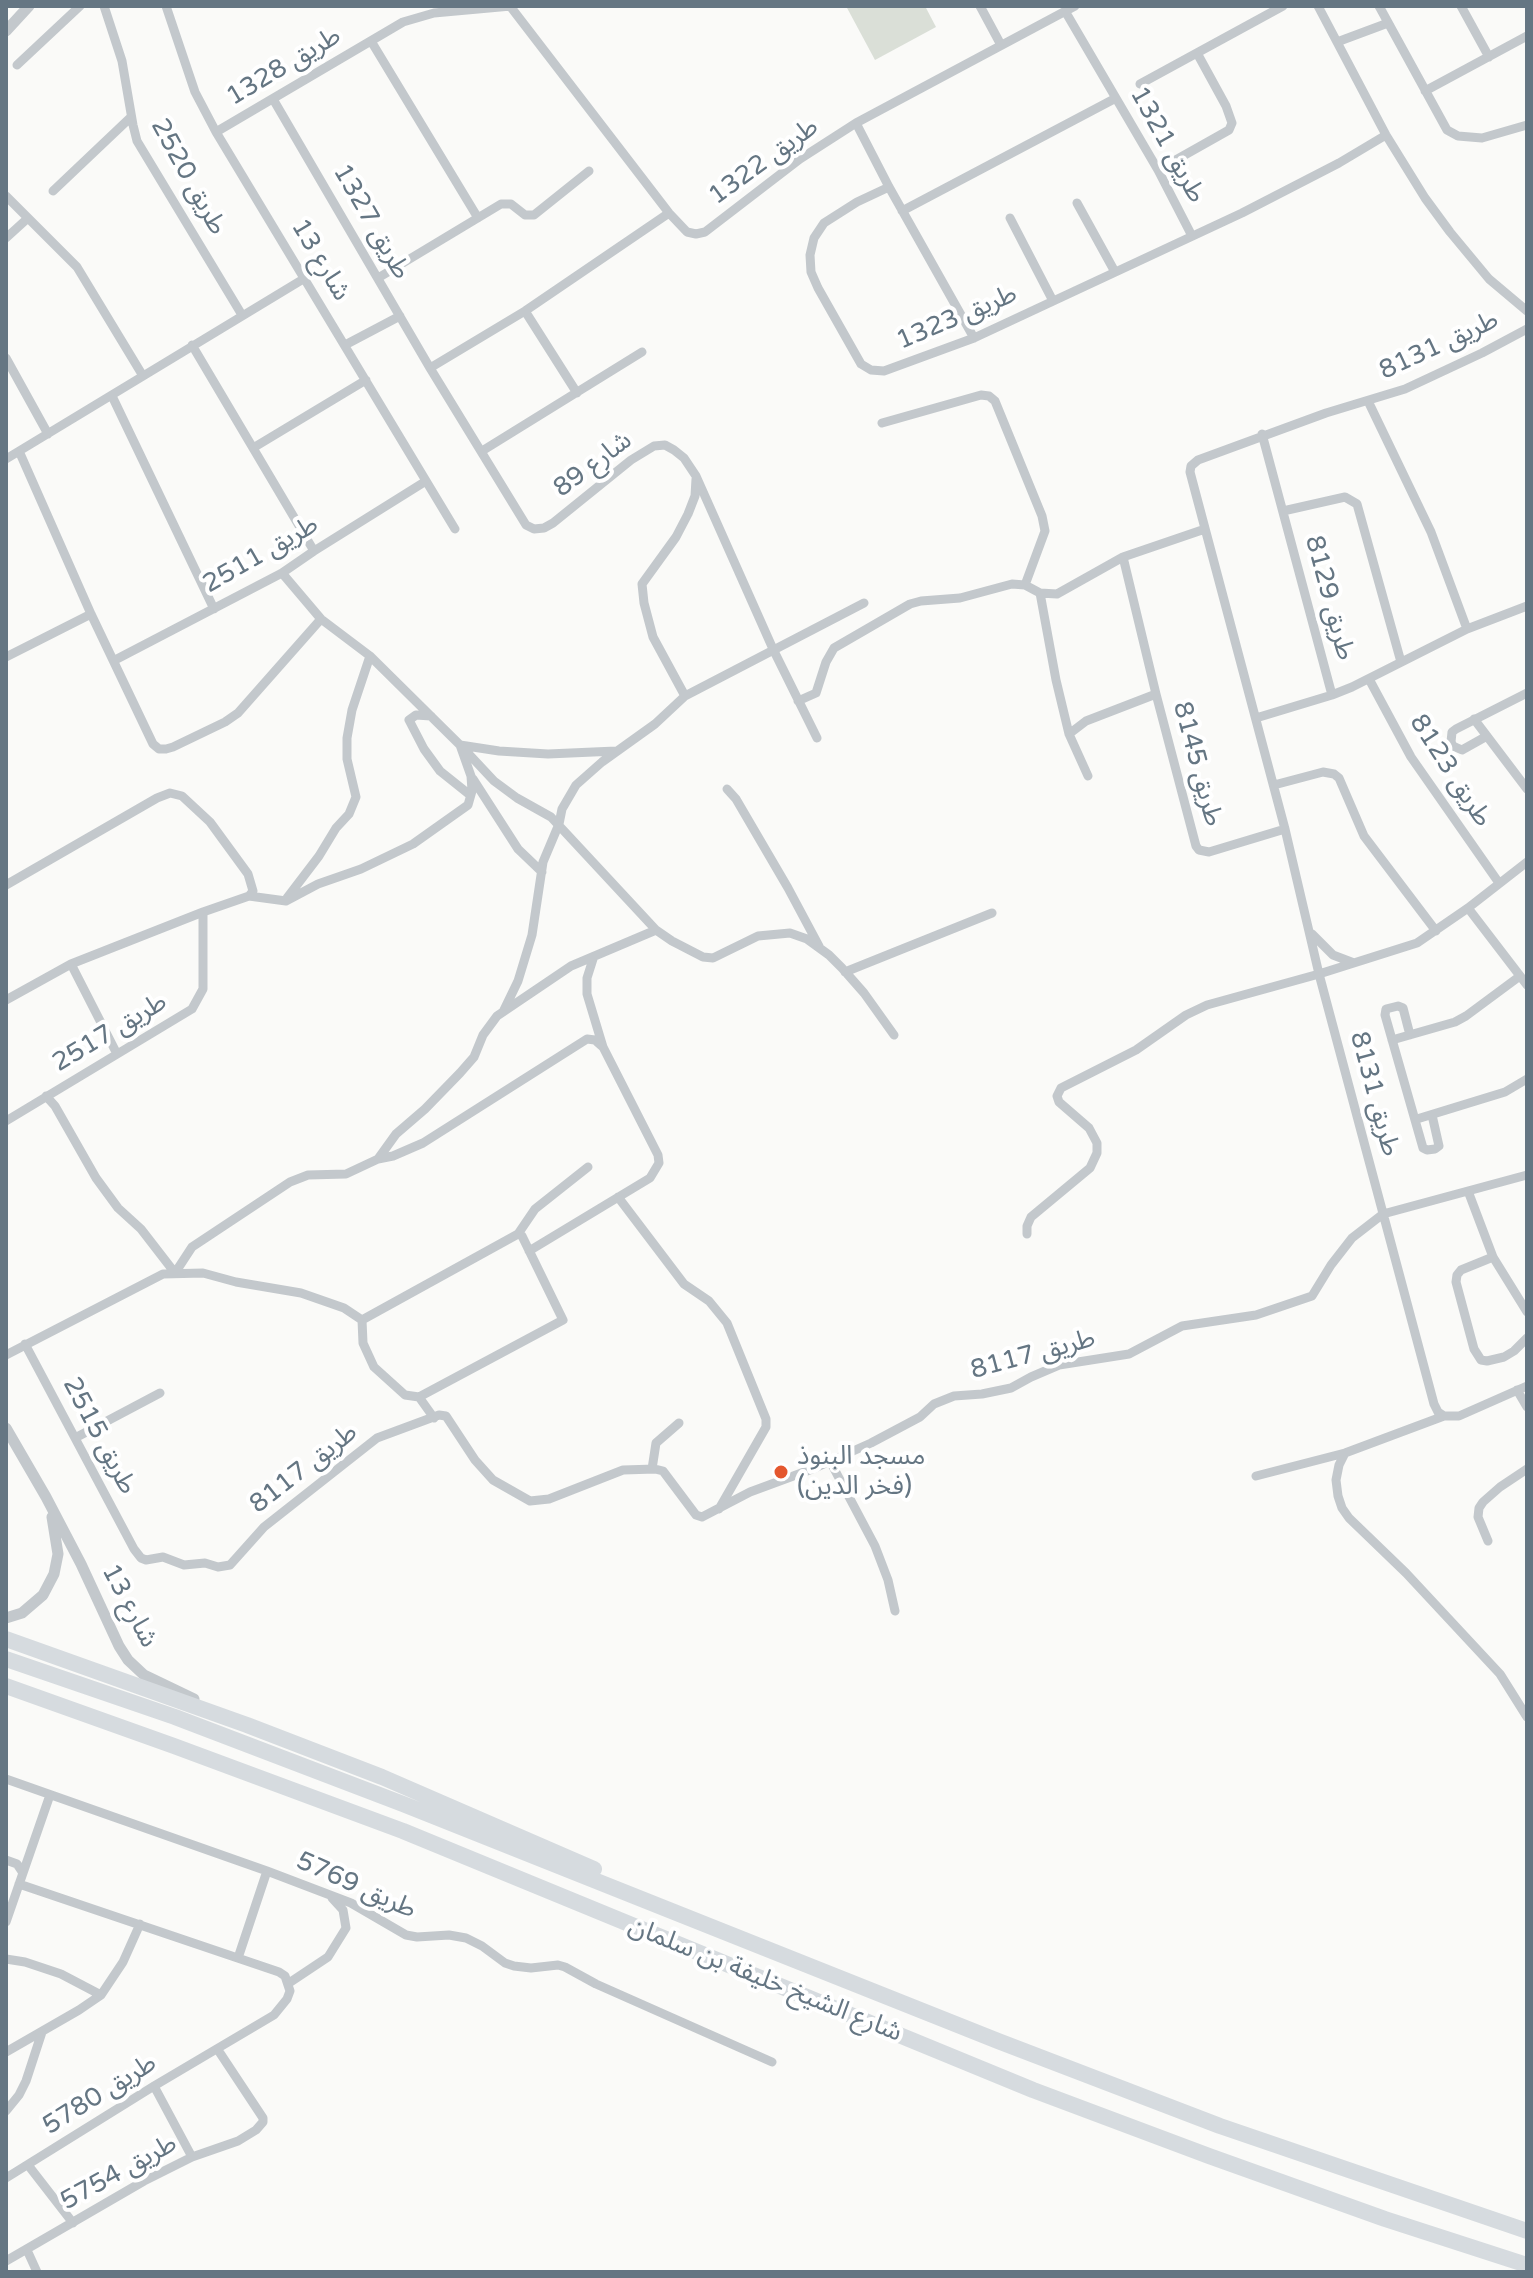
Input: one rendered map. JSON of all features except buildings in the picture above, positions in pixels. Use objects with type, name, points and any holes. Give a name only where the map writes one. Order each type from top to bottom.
[{"type":"highway","points":[[6,1639],[382,1777],[652,1895],[710,1926]]},
{"type":"highway","name":"شارع الشيخ خليفة بن سلمان","points":[[6,1659],[190,1722],[1220,2126],[1527,2231]]},
{"type":"highway","name":"شارع الشيخ خليفة بن سلمان","points":[[6,1686],[403,1831],[1048,2095],[1385,2219],[1527,2265]]},
{"type":"street","points":[[6,31],[29,6]]},
{"type":"street","points":[[17,65],[80,6]]},
{"type":"street","name":"طريق 2520","points":[[104,6],[122,61],[131,117],[141,148],[242,315]]},
{"type":"street","name":"شارع 13","points":[[166,6],[195,92],[216,132],[455,529]]},
{"type":"street","name":"طريق 1328","points":[[216,132],[403,22],[418,16],[511,6]]},
{"type":"street","name":"طريق 1322","points":[[511,6],[669,213],[687,232],[696,234],[705,232],[800,159],[856,123],[1070,9]]},
{"type":"street","points":[[980,6],[1001,45]]},
{"type":"street","points":[[1140,84],[1283,6]]},
{"type":"street","points":[[1318,6],[1386,135],[1416,183],[1450,232],[1489,279],[1527,311]]},
{"type":"street","points":[[1379,6],[1447,130],[1458,136],[1482,138],[1527,125]]},
{"type":"street","points":[[1461,6],[1489,57]]},
{"type":"street","name":"طريق 1321","points":[[1070,9],[1192,236],[1291,188],[1386,135]]},
{"type":"street","points":[[1337,42],[1388,23]]},
{"type":"street","points":[[1425,91],[1527,36]]},
{"type":"street","points":[[371,41],[478,218]]},
{"type":"street","points":[[1158,170],[1229,130],[1232,123],[1223,99],[1197,53]]},
{"type":"street","points":[[902,211],[1116,98]]},
{"type":"street","name":"طريق 1327","points":[[273,99],[526,525],[534,529],[553,523]]},
{"type":"street","points":[[53,191],[131,117]]},
{"type":"street","points":[[856,123],[974,338]]},
{"type":"street","points":[[378,278],[506,203],[525,215],[534,215],[589,171]]},
{"type":"street","name":"طريق 1323","points":[[889,187],[837,213],[824,223],[814,238],[810,255],[811,272],[818,288],[861,364],[871,370],[884,371],[974,338],[1192,236]]},
{"type":"street","points":[[6,196],[77,267],[143,376]]},
{"type":"street","points":[[1077,203],[1115,272]]},
{"type":"street","points":[[430,368],[525,311],[669,213]]},
{"type":"street","points":[[6,238],[28,218]]},
{"type":"street","points":[[1010,218],[1053,301]]},
{"type":"street","points":[[6,459],[305,278]]},
{"type":"street","points":[[525,311],[577,393]]},
{"type":"street","points":[[345,345],[400,316]]},
{"type":"street","name":"طريق 8131","points":[[1441,1414],[1383,1214],[1319,974],[1274,785],[1190,472],[1195,462],[1262,434],[1416,384],[1527,329]]},
{"type":"street","points":[[192,345],[314,551]]},
{"type":"street","points":[[482,451],[642,352]]},
{"type":"street","points":[[6,358],[48,434]]},
{"type":"street","points":[[253,448],[366,380]]},
{"type":"street","points":[[882,423],[981,395],[995,401],[1042,516],[1045,531],[1025,585]]},
{"type":"street","points":[[112,396],[214,609]]},
{"type":"street","name":"طريق 8131","points":[[1368,401],[1431,532],[1467,629]]},
{"type":"street","name":"طريق 8129","points":[[1262,434],[1332,695]]},
{"type":"street","name":"شارع 89","points":[[553,523],[631,460],[654,446],[665,445],[684,458],[696,476],[773,649],[817,738]]},
{"type":"street","points":[[19,451],[91,614],[153,744],[159,749],[166,749],[238,713],[321,619]]},
{"type":"street","points":[[685,696],[653,637],[642,584],[676,537],[688,514],[695,496],[696,476]]},
{"type":"street","name":"طريق 2511","points":[[115,660],[282,573],[426,481]]},
{"type":"street","name":"طريق 8129","points":[[1283,511],[1345,497],[1357,504],[1401,662]]},
{"type":"street","points":[[798,701],[816,693],[834,648],[901,609],[921,601],[960,598],[1012,584],[1025,585],[1040,593],[1063,591],[1123,557],[1205,529]]},
{"type":"street","name":"طريق 8145","points":[[1123,557],[1156,694],[1199,850],[1209,852],[1285,829]]},
{"type":"street","points":[[282,573],[321,619],[370,656],[494,781],[559,824],[656,930],[703,957],[713,958],[758,936],[790,933],[807,939],[845,972],[894,1035]]},
{"type":"street","points":[[1040,593],[1069,734],[1088,776]]},
{"type":"street","points":[[503,1012],[518,981],[532,935],[543,862],[562,809],[576,785],[655,724],[685,696],[864,603]]},
{"type":"street","name":"طريق 8129","points":[[1256,718],[1332,695],[1467,629],[1527,606]]},
{"type":"street","points":[[6,643],[8,656],[91,614]]},
{"type":"street","points":[[286,901],[349,814],[356,797],[347,759],[347,738],[352,710],[370,656]]},
{"type":"street","name":"طريق 8123","points":[[1369,679],[1411,757],[1499,883]]},
{"type":"street","points":[[1487,736],[1462,750],[1451,742],[1452,732],[1527,693]]},
{"type":"street","name":"طريق 8145","points":[[1069,734],[1086,721],[1156,694]]},
{"type":"street","points":[[431,716],[416,715],[409,720],[440,771],[470,795]]},
{"type":"street","points":[[1474,719],[1527,789]]},
{"type":"street","points":[[460,745],[548,754],[618,751]]},
{"type":"street","points":[[460,745],[471,776],[518,849],[542,872]]},
{"type":"street","points":[[1274,785],[1323,772],[1339,778],[1364,836],[1436,931]]},
{"type":"street","points":[[6,1000],[71,964],[203,912],[249,896],[286,901],[318,884],[361,869],[413,844],[468,805],[471,776]]},
{"type":"street","points":[[727,789],[736,799],[821,949]]},
{"type":"street","points":[[6,885],[170,793],[182,796],[210,822],[248,874],[253,891],[249,896]]},
{"type":"street","points":[[1027,1234],[1031,1217],[1090,1168],[1097,1153],[1097,1143],[1089,1128],[1059,1102],[1057,1096],[1061,1088],[1136,1050],[1186,1015],[1207,1005],[1417,943],[1527,862]]},
{"type":"street","points":[[1468,908],[1527,985]]},
{"type":"street","name":"طريق 2517","points":[[6,1121],[192,1009],[199,1000],[203,978],[203,912]]},
{"type":"street","points":[[845,972],[992,913]]},
{"type":"street","points":[[378,1159],[396,1134],[425,1109],[474,1057],[483,1035],[497,1016],[571,966],[656,930]]},
{"type":"street","points":[[1310,932],[1333,955],[1354,963]]},
{"type":"street","points":[[529,1251],[650,1178],[659,1163],[658,1155],[603,1047],[587,994],[587,978],[594,956]]},
{"type":"street","points":[[71,964],[117,1054]]},
{"type":"street","points":[[1392,1040],[1455,1022],[1520,976]]},
{"type":"street","points":[[1410,1035],[1403,1008],[1400,1006],[1385,1011],[1423,1148],[1427,1150],[1435,1149],[1439,1144],[1432,1115]]},
{"type":"street","points":[[175,1273],[192,1247],[290,1182],[308,1175],[346,1174],[378,1159],[393,1156],[423,1143],[587,1039],[595,1040],[603,1047]]},
{"type":"street","points":[[1417,1119],[1505,1092],[1527,1079]]},
{"type":"street","points":[[46,1096],[110,1198],[141,1229],[175,1273]]},
{"type":"street","points":[[362,1320],[518,1234],[535,1209],[588,1167]]},
{"type":"street","name":"طريق 8117","points":[[719,1509],[750,1492],[830,1461],[897,1430],[920,1417],[934,1404],[954,1396],[1011,1388],[1059,1365],[1129,1354],[1182,1326],[1256,1315],[1312,1296],[1352,1238],[1383,1214],[1527,1175]]},
{"type":"street","points":[[1468,1191],[1493,1257],[1527,1312]]},
{"type":"street","points":[[419,1397],[434,1418],[446,1416],[493,1480],[530,1501],[549,1499],[623,1470],[652,1469],[663,1471],[696,1515],[702,1517],[719,1509],[766,1427],[766,1419],[727,1323],[709,1301],[684,1284],[618,1197]]},
{"type":"street","points":[[362,1320],[363,1343],[374,1367],[405,1395],[419,1397],[563,1320],[522,1236],[518,1234]]},
{"type":"street","points":[[1493,1257],[1461,1270],[1456,1279],[1476,1355],[1487,1361],[1504,1357],[1527,1338]]},
{"type":"street","points":[[6,1355],[163,1274],[203,1273],[301,1293],[344,1308],[362,1320]]},
{"type":"street","name":"طريق 2515","points":[[25,1344],[134,1549]]},
{"type":"street","points":[[1256,1476],[1345,1453],[1441,1414],[1459,1416],[1522,1388],[1527,1407]]},
{"type":"street","points":[[75,1438],[160,1393]]},
{"type":"street","name":"طريق 8117","points":[[134,1549],[146,1560],[163,1557],[184,1565],[230,1565],[264,1527],[377,1438],[434,1418]]},
{"type":"street","points":[[652,1469],[656,1443],[679,1423]]},
{"type":"street","name":"شارع 13","points":[[6,1428],[46,1497],[128,1660],[144,1675],[247,1725]]},
{"type":"street","points":[[1345,1453],[1336,1480],[1342,1508],[1500,1674],[1527,1717]]},
{"type":"street","points":[[830,1461],[875,1546],[888,1580],[895,1611]]},
{"type":"street","points":[[1488,1541],[1478,1517],[1479,1508],[1500,1487],[1527,1469]]},
{"type":"street","name":"شارع 13","points":[[6,1618],[22,1613],[43,1595],[54,1574],[57,1542],[46,1497]]},
{"type":"street","name":"طريق 5769","points":[[6,1779],[351,1903],[406,1935],[466,1938],[514,1966],[565,1967],[596,1984],[772,2062]]},
{"type":"street","points":[[6,1922],[50,1795]]},
{"type":"street","points":[[6,1860],[17,1864],[23,1873]]},
{"type":"street","points":[[238,1958],[267,1871]]},
{"type":"street","points":[[19,1884],[279,1972],[289,1983],[328,1957],[346,1928],[343,1910],[330,1895]]},
{"type":"street","points":[[6,2052],[101,1995],[123,1962],[140,1924]]},
{"type":"street","points":[[6,1959],[61,1974],[101,1995]]},
{"type":"street","name":"طريق 5780","points":[[6,2178],[274,2015],[290,1991],[289,1983]]},
{"type":"street","points":[[6,2111],[26,2081],[42,2032]]},
{"type":"street","name":"طريق 5754","points":[[6,2261],[144,2181],[192,2157],[238,2141],[256,2130],[263,2118],[218,2050]]},
{"type":"street","points":[[154,2086],[192,2157]]},
{"type":"street","points":[[28,2165],[73,2223]]},
{"type":"street","points":[[27,2250],[37,2272]]},
{"type":"shaded area","points":[[846,6],[925,6],[936,27],[875,60]]},
{"type":"place","name":"مسجد البنوذ (فخر الدين)","points":[[781,1472]]}]
